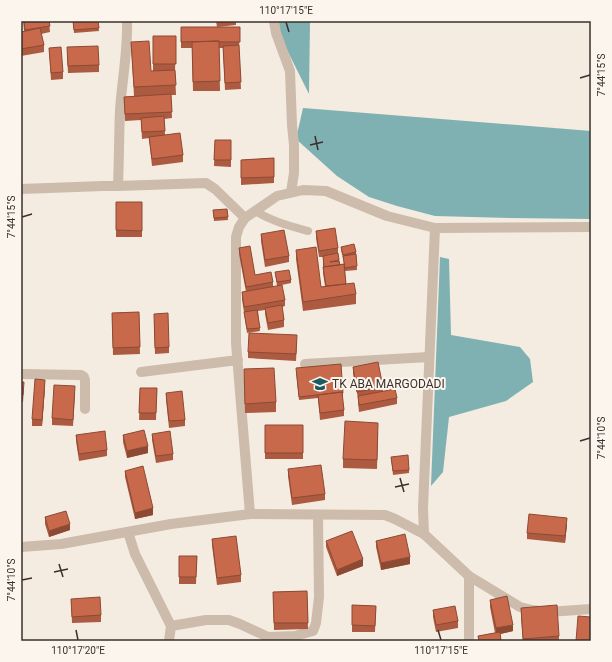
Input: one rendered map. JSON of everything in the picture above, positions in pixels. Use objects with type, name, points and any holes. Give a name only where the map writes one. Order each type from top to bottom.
[{"type":"street","points":[[118,186],[120,109],[127,21]]},
{"type":"street","points":[[274,21],[276,33],[290,71],[294,152],[294,173],[291,192]]},
{"type":"street","points":[[21,189],[206,183],[245,218]]},
{"type":"street","points":[[250,514],[236,335],[236,237],[239,227],[245,218],[277,196],[303,190],[326,191],[387,216],[434,228],[591,227]]},
{"type":"street","points":[[424,534],[423,508],[434,228]]},
{"type":"street","points":[[305,364],[429,357]]},
{"type":"street","points":[[141,372],[238,360]]},
{"type":"street","points":[[21,374],[81,375],[85,380],[85,409]]},
{"type":"street","points":[[21,547],[61,544],[171,524],[250,514],[385,515],[424,534],[469,576],[520,607],[548,612],[591,609]]},
{"type":"street","points":[[171,626],[206,620],[229,620],[268,637],[295,636],[313,631],[316,623],[319,597],[318,515]]},
{"type":"street","points":[[128,532],[134,554],[171,626],[169,641]]},
{"type":"street","points":[[469,576],[469,641]]},
{"type":"lane","points":[[255,211],[270,219],[308,231]]},
{"type":"water","points":[[276,21],[310,21],[309,94],[276,28]]},
{"type":"water","points":[[303,108],[591,131],[591,219],[435,216],[369,197],[337,176],[296,139]]},
{"type":"water","points":[[440,257],[449,259],[451,335],[520,347],[530,359],[533,382],[506,401],[449,417],[443,472],[431,486]]},
{"type":"building","points":[[24,21],[49,21],[50,26],[25,30]]},
{"type":"building","points":[[73,21],[98,21],[99,28],[74,30]]},
{"type":"building","points":[[181,27],[240,27],[240,42],[181,42]]},
{"type":"building","points":[[40,28],[44,45],[21,49],[21,32]]},
{"type":"building","points":[[153,36],[176,36],[176,64],[153,64]]},
{"type":"building","points":[[149,41],[151,71],[175,70],[176,85],[134,87],[131,42]]},
{"type":"building","points":[[219,41],[220,81],[193,82],[192,42]]},
{"type":"building","points":[[239,45],[241,82],[225,83],[223,46]]},
{"type":"building","points":[[98,46],[99,65],[68,66],[67,47]]},
{"type":"building","points":[[61,47],[63,72],[51,73],[49,48]]},
{"type":"building","points":[[171,94],[172,112],[125,114],[124,97]]},
{"type":"building","points":[[164,116],[165,131],[142,132],[141,118]]},
{"type":"building","points":[[180,133],[183,155],[152,159],[149,137]]},
{"type":"building","points":[[215,140],[231,140],[231,160],[214,160]]},
{"type":"building","points":[[274,158],[274,177],[241,178],[241,160]]},
{"type":"building","points":[[116,202],[142,202],[142,231],[116,230]]},
{"type":"building","points":[[227,209],[228,217],[214,218],[213,210]]},
{"type":"building","points":[[335,228],[338,248],[319,251],[316,231]]},
{"type":"building","points":[[284,230],[289,256],[265,260],[261,234]]},
{"type":"building","points":[[354,244],[356,252],[343,255],[341,247]]},
{"type":"building","points":[[250,246],[255,275],[271,272],[273,282],[246,287],[239,248]]},
{"type":"building","points":[[316,247],[321,287],[354,283],[356,294],[303,302],[296,250]]},
{"type":"building","points":[[338,253],[339,260],[330,262],[339,261],[340,265],[324,267],[323,256]]},
{"type":"building","points":[[356,254],[357,266],[345,268],[343,256]]},
{"type":"building","points":[[344,264],[346,284],[326,286],[323,267]]},
{"type":"building","points":[[289,270],[291,280],[277,282],[275,272]]},
{"type":"building","points":[[282,285],[285,300],[244,307],[242,292]]},
{"type":"building","points":[[282,305],[284,320],[268,323],[265,308]]},
{"type":"building","points":[[257,310],[260,328],[247,329],[244,312]]},
{"type":"building","points":[[139,312],[140,347],[113,348],[112,313]]},
{"type":"building","points":[[168,313],[169,347],[155,348],[154,314]]},
{"type":"building","points":[[249,333],[297,335],[296,354],[248,352]]},
{"type":"building","points":[[378,362],[383,387],[357,392],[353,367]]},
{"type":"building","name":"TK ABA MARGODADI","points":[[341,364],[343,393],[299,397],[296,368]]},
{"type":"building","points":[[274,368],[276,402],[245,404],[244,369]]},
{"type":"building","points":[[35,379],[45,380],[42,420],[32,419]]},
{"type":"building","points":[[21,382],[24,382],[23,395],[21,395]]},
{"type":"building","points":[[54,385],[75,386],[73,420],[52,418]]},
{"type":"building","points":[[140,388],[157,388],[156,413],[139,413]]},
{"type":"building","points":[[395,389],[397,398],[359,405],[358,396]]},
{"type":"building","points":[[182,391],[185,420],[169,421],[166,393]]},
{"type":"building","points":[[342,392],[344,410],[320,413],[318,395]]},
{"type":"building","points":[[345,421],[378,423],[377,460],[343,459]]},
{"type":"building","points":[[265,425],[303,425],[303,453],[265,453]]},
{"type":"building","points":[[144,430],[148,446],[127,451],[123,435]]},
{"type":"building","points":[[105,431],[107,450],[79,454],[76,435]]},
{"type":"building","points":[[170,431],[173,454],[156,456],[152,434]]},
{"type":"building","points":[[408,455],[409,470],[393,471],[391,457]]},
{"type":"building","points":[[321,465],[325,494],[292,498],[288,469]]},
{"type":"building","points":[[143,466],[153,508],[135,513],[125,471]]},
{"type":"building","points":[[66,511],[70,524],[49,531],[45,517]]},
{"type":"building","points":[[529,514],[567,518],[565,536],[527,533]]},
{"type":"building","points":[[352,531],[363,559],[337,570],[326,541]]},
{"type":"building","points":[[405,534],[410,557],[381,563],[376,541]]},
{"type":"building","points":[[236,536],[241,575],[217,578],[212,539]]},
{"type":"building","points":[[179,556],[197,556],[196,577],[179,577]]},
{"type":"building","points":[[307,591],[308,623],[274,623],[273,592]]},
{"type":"building","points":[[507,596],[513,625],[496,628],[490,600]]},
{"type":"building","points":[[100,597],[101,615],[72,617],[71,599]]},
{"type":"building","points":[[352,605],[376,606],[375,626],[352,625]]},
{"type":"building","points":[[557,605],[559,636],[523,639],[521,608]]},
{"type":"building","points":[[455,606],[458,621],[436,625],[433,610]]},
{"type":"building","points":[[578,616],[591,617],[591,641],[576,641]]},
{"type":"building","points":[[500,632],[501,641],[479,641],[478,636]]},
{"type":"place","name":"TK ABA MARGODADI","points":[[320,384]]}]
